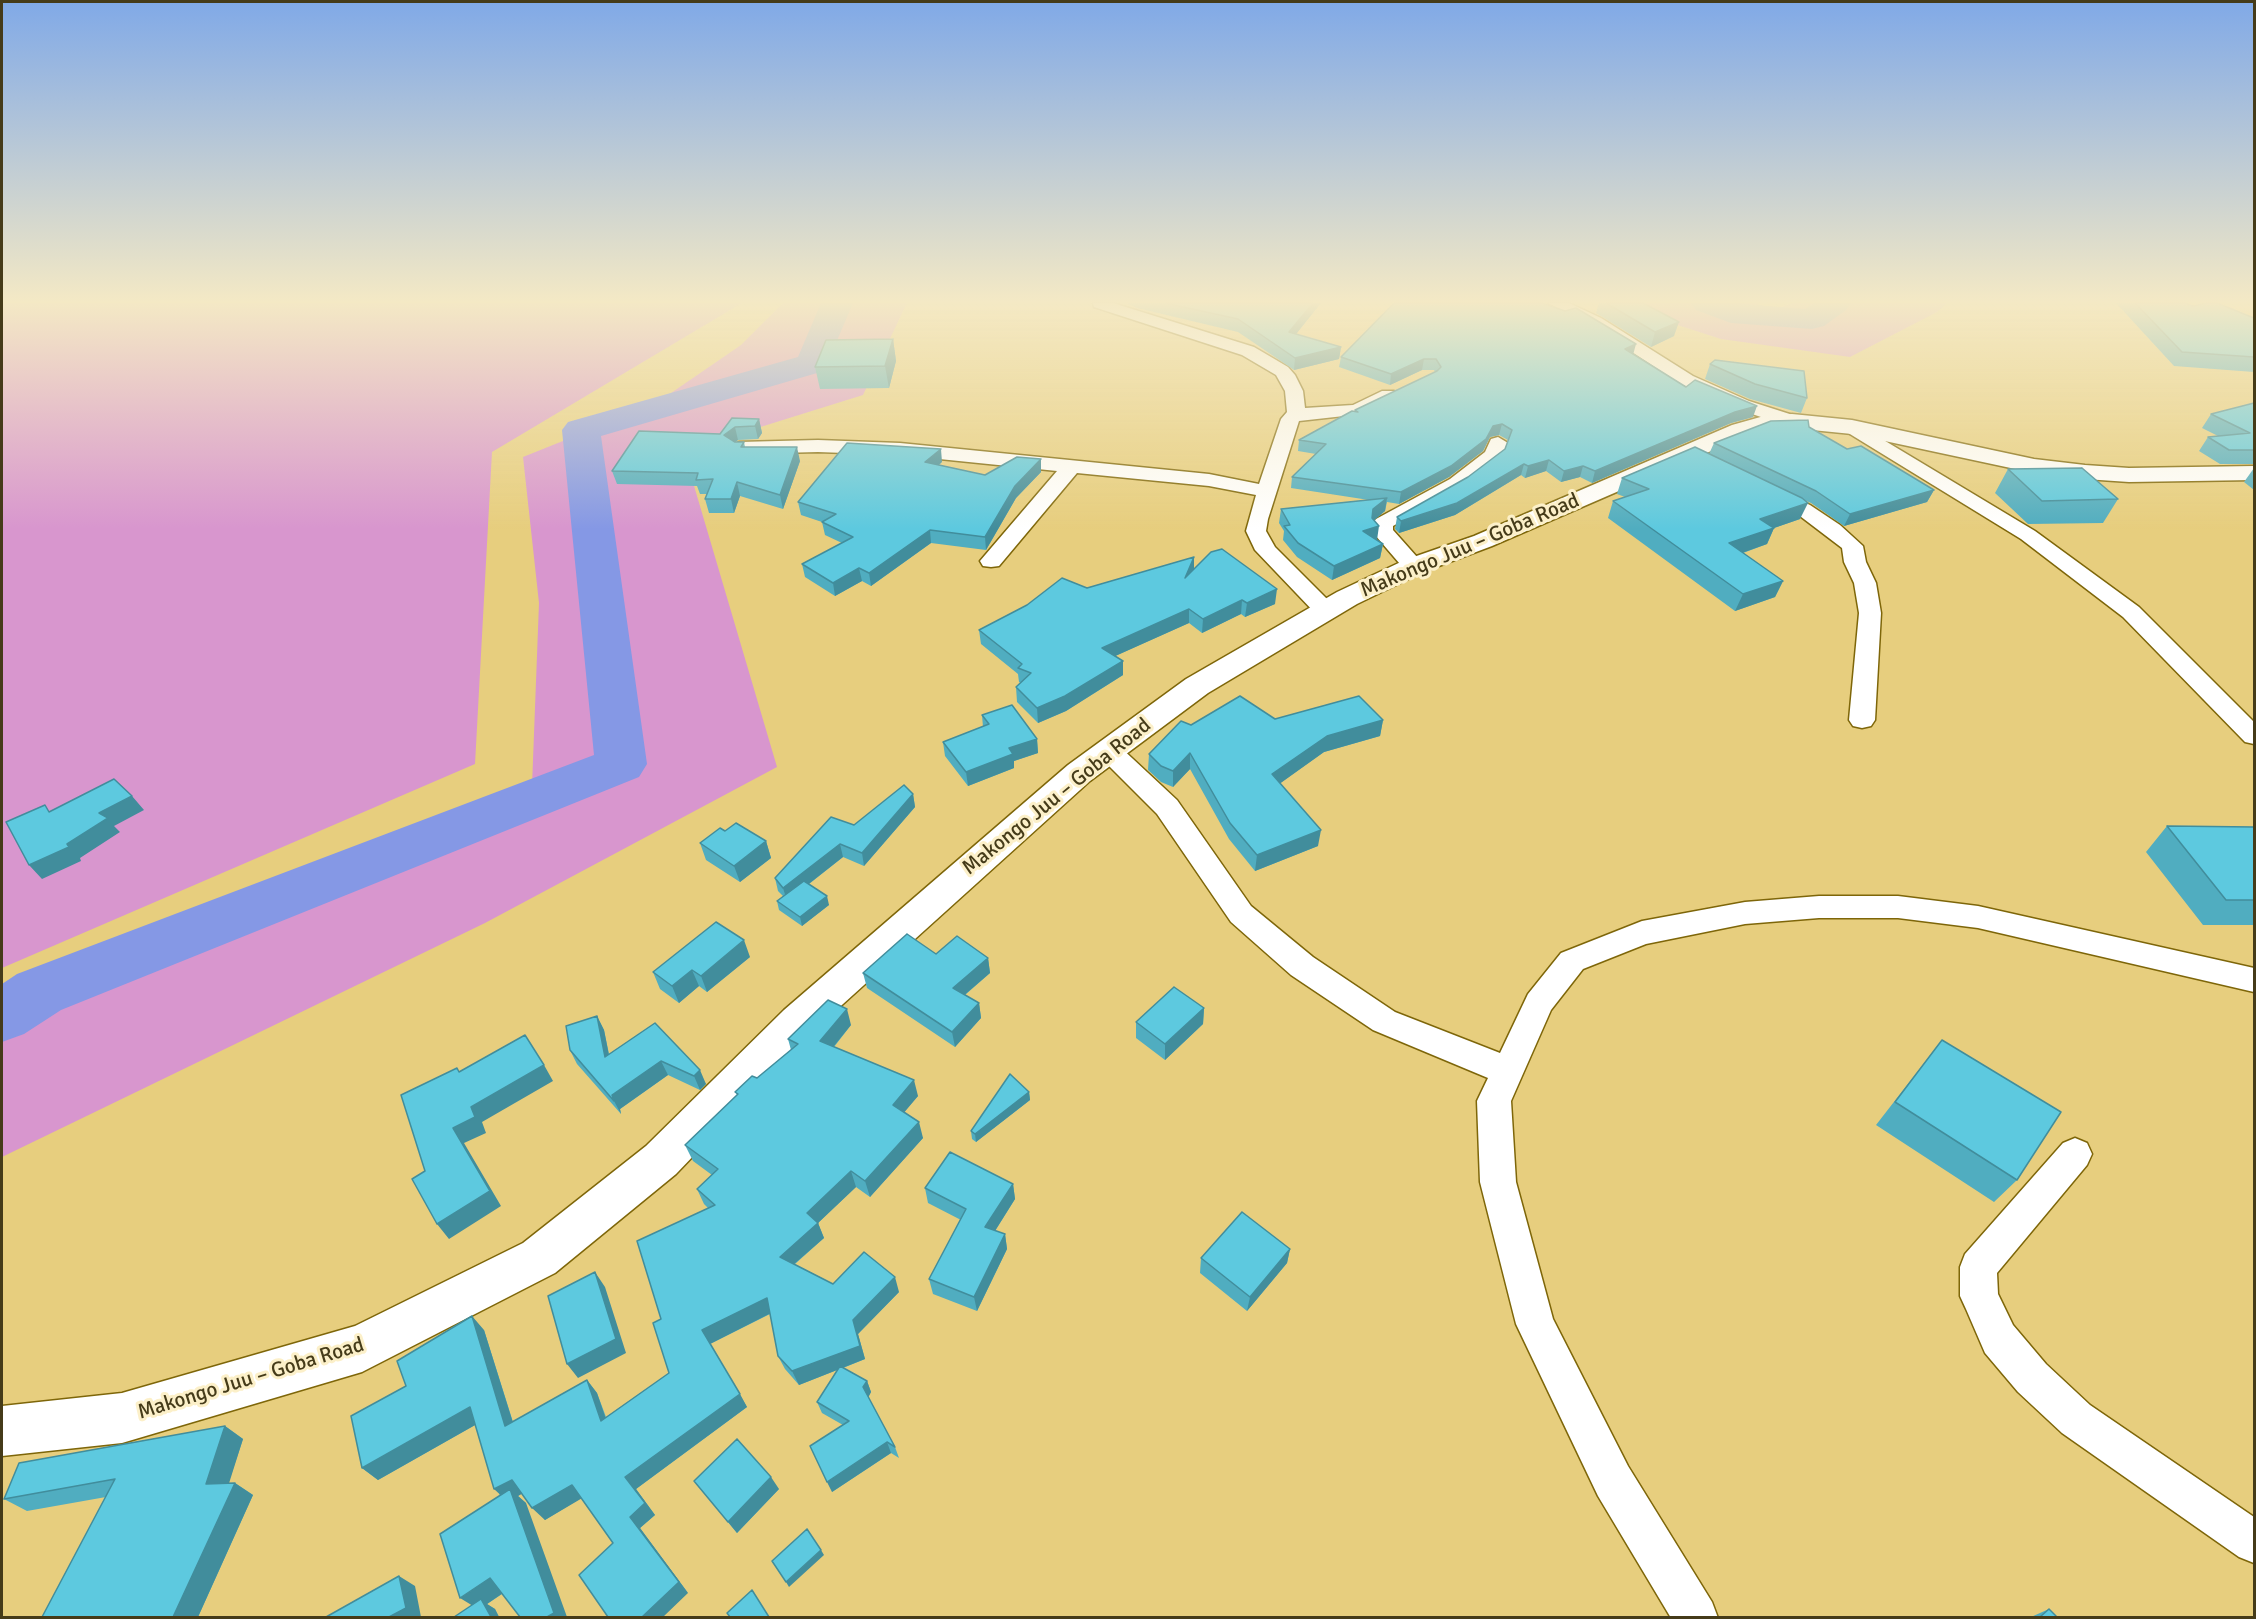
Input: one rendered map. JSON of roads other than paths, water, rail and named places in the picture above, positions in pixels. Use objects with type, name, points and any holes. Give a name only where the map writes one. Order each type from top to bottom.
[{"type":"street","points":[[1289,379],[1294,391],[1296,414]]},
{"type":"street","points":[[1685,379],[1733,401],[1792,421]]},
{"type":"street","points":[[1325,610],[1266,550],[1256,531],[1290,419],[1296,414],[1356,411],[1407,386]]},
{"type":"street","name":"Makongo Juu – Goba Road","points":[[2,1431],[122,1418],[362,1348],[538,1258],[661,1160],[798,1021],[955,880],[1079,773],[1197,686],[1325,610],[1414,566],[1483,542],[1698,458],[1740,430],[1764,423],[1792,421],[1852,427],[2034,466],[2085,472],[2129,475],[2254,473]]},
{"type":"street","points":[[1852,427],[2028,535],[2075,568],[2131,612],[2254,736]]},
{"type":"street","points":[[1414,566],[1382,531],[1383,523],[1464,478],[1494,454],[1498,443]]},
{"type":"street","points":[[739,448],[818,446],[900,449],[1209,480],[1267,491]]},
{"type":"street","points":[[991,561],[1072,466]]},
{"type":"street","points":[[1756,486],[1803,509],[1833,529],[1852,546],[1855,562],[1864,583],[1870,613],[1862,720]]},
{"type":"street","points":[[1109,751],[1167,807],[1241,914],[1302,966],[1384,1021],[1508,1071]]},
{"type":"street","points":[[1696,1617],[1613,1481],[1535,1324],[1498,1182],[1494,1101],[1539,1003],[1572,961],[1642,933],[1745,913],[1819,907],[1898,907],[1978,917],[2254,980]]},
{"type":"street","points":[[2075,1154],[1978,1267],[1979,1296],[1999,1339],[2032,1378],[2076,1419],[2254,1542]]},
{"type":"waterway","points":[[2,1016],[39,992],[621,764],[581,430],[761,379]]}]
